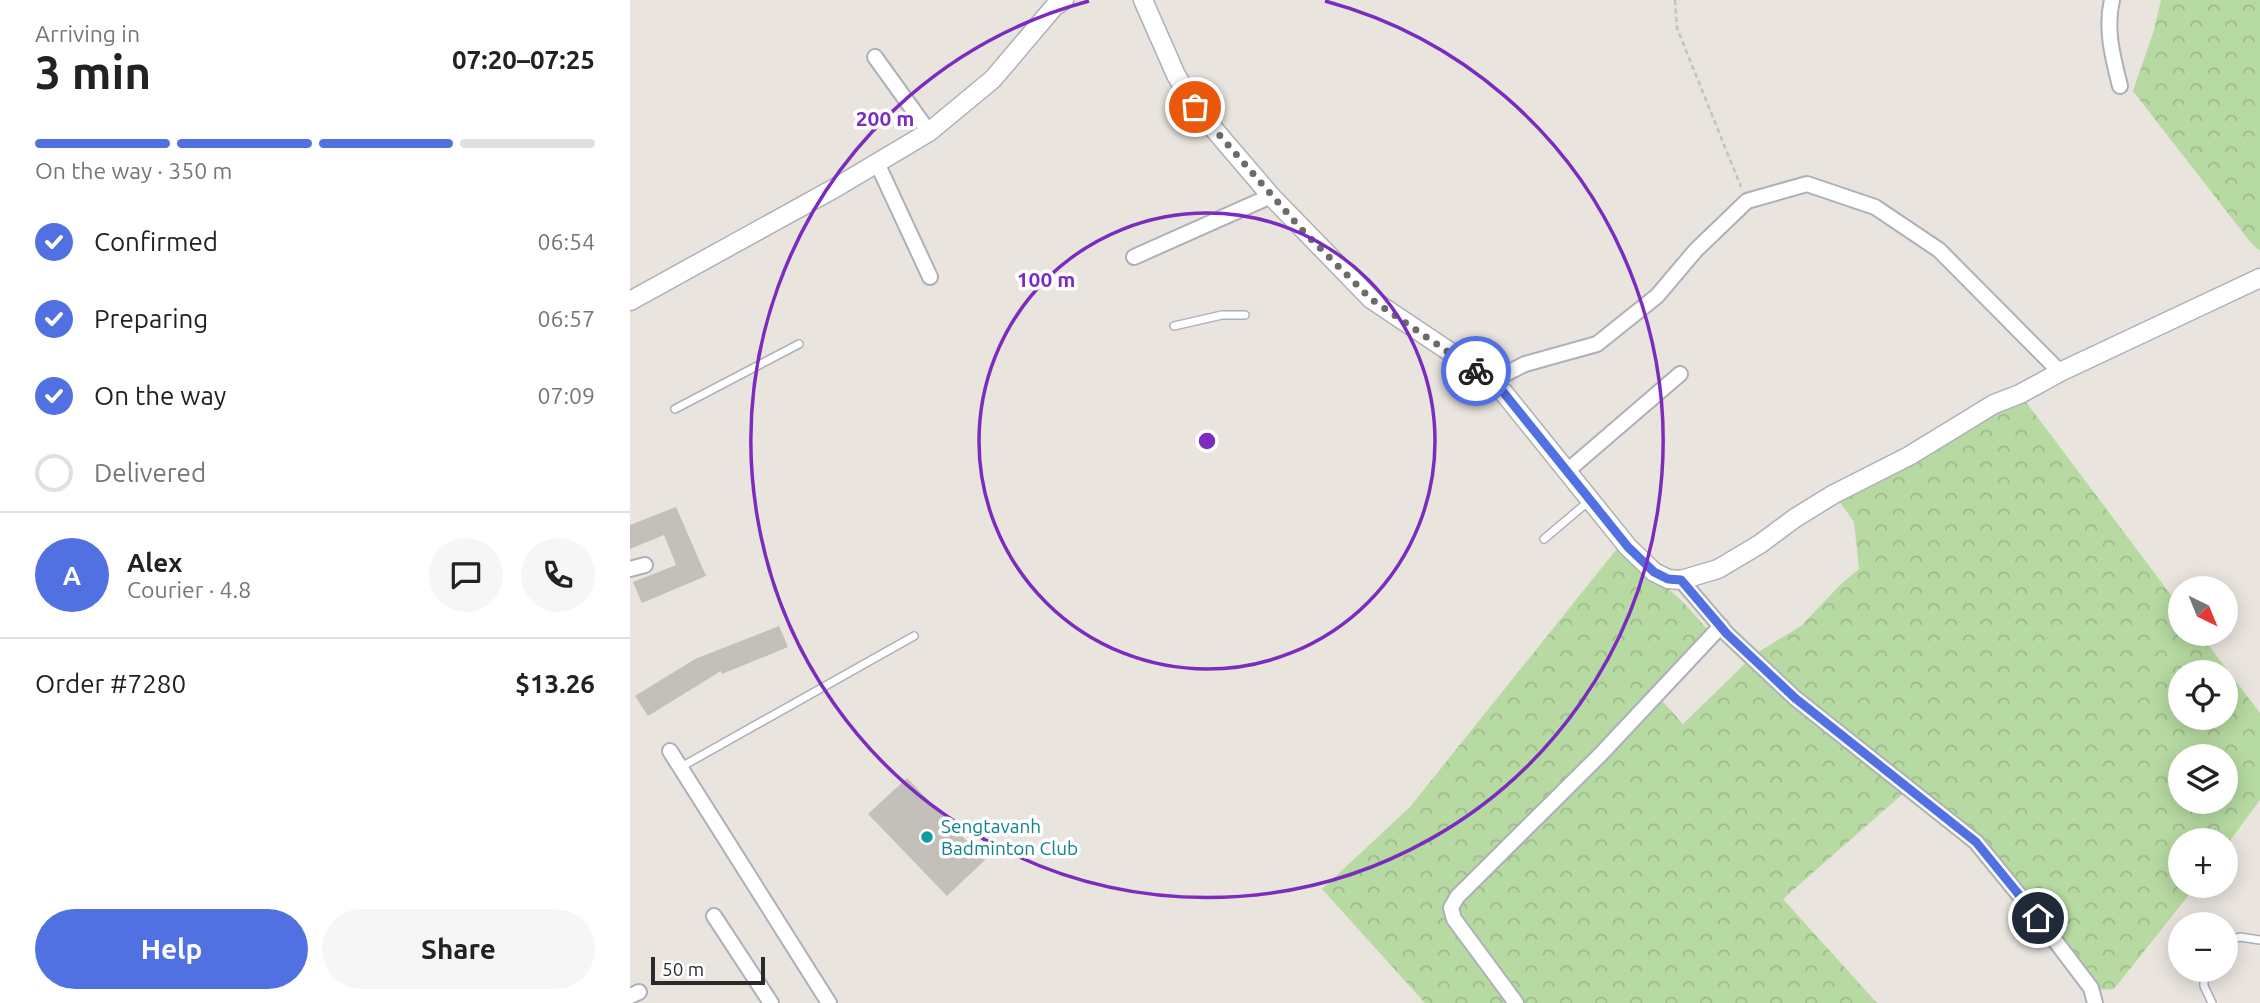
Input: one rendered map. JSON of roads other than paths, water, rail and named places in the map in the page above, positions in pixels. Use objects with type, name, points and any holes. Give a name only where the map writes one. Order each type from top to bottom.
[{"type":"street","points":[[631,297],[929,132],[993,79],[1055,7],[1065,0]]},
{"type":"street","points":[[1143,0],[1176,75],[1195,107],[1271,196],[1371,299],[1468,364],[1504,393],[1628,547],[1654,572],[1668,579],[1681,580],[1718,569],[1834,494],[1909,456],[1994,404],[2021,394],[2060,372],[2260,278]]},
{"type":"street","points":[[2112,0],[2111,48],[2120,86]]},
{"type":"street","points":[[874,57],[929,132]]},
{"type":"street","points":[[877,163],[930,277]]},
{"type":"street","points":[[1490,383],[1525,364],[1597,344],[1657,296],[1696,250],[1747,201],[1807,184],[1875,207],[1938,250],[2060,372]]},
{"type":"street","points":[[1134,257],[1271,196]]},
{"type":"street","points":[[1566,472],[1680,374]]},
{"type":"street","points":[[630,569],[645,565]]},
{"type":"street","points":[[1681,580],[1721,626],[1804,706],[1976,842],[2091,988],[2095,1003]]},
{"type":"street","points":[[1516,1003],[1454,919],[1451,908],[1457,897],[1601,754],[1721,626]]},
{"type":"street","points":[[670,751],[830,1003]]},
{"type":"street","points":[[714,916],[771,1003]]},
{"type":"lane","points":[[1174,326],[1222,315],[1245,315]]},
{"type":"lane","points":[[675,410],[799,344]]},
{"type":"lane","points":[[1544,539],[1590,500]]},
{"type":"lane","points":[[681,767],[914,636]]},
{"type":"lane","points":[[2238,938],[2260,940]]},
{"type":"lane","points":[[2204,982],[2212,1003]]},
{"type":"place","name":"Sengtavanh Badminton Club","points":[[927,837]]}]
